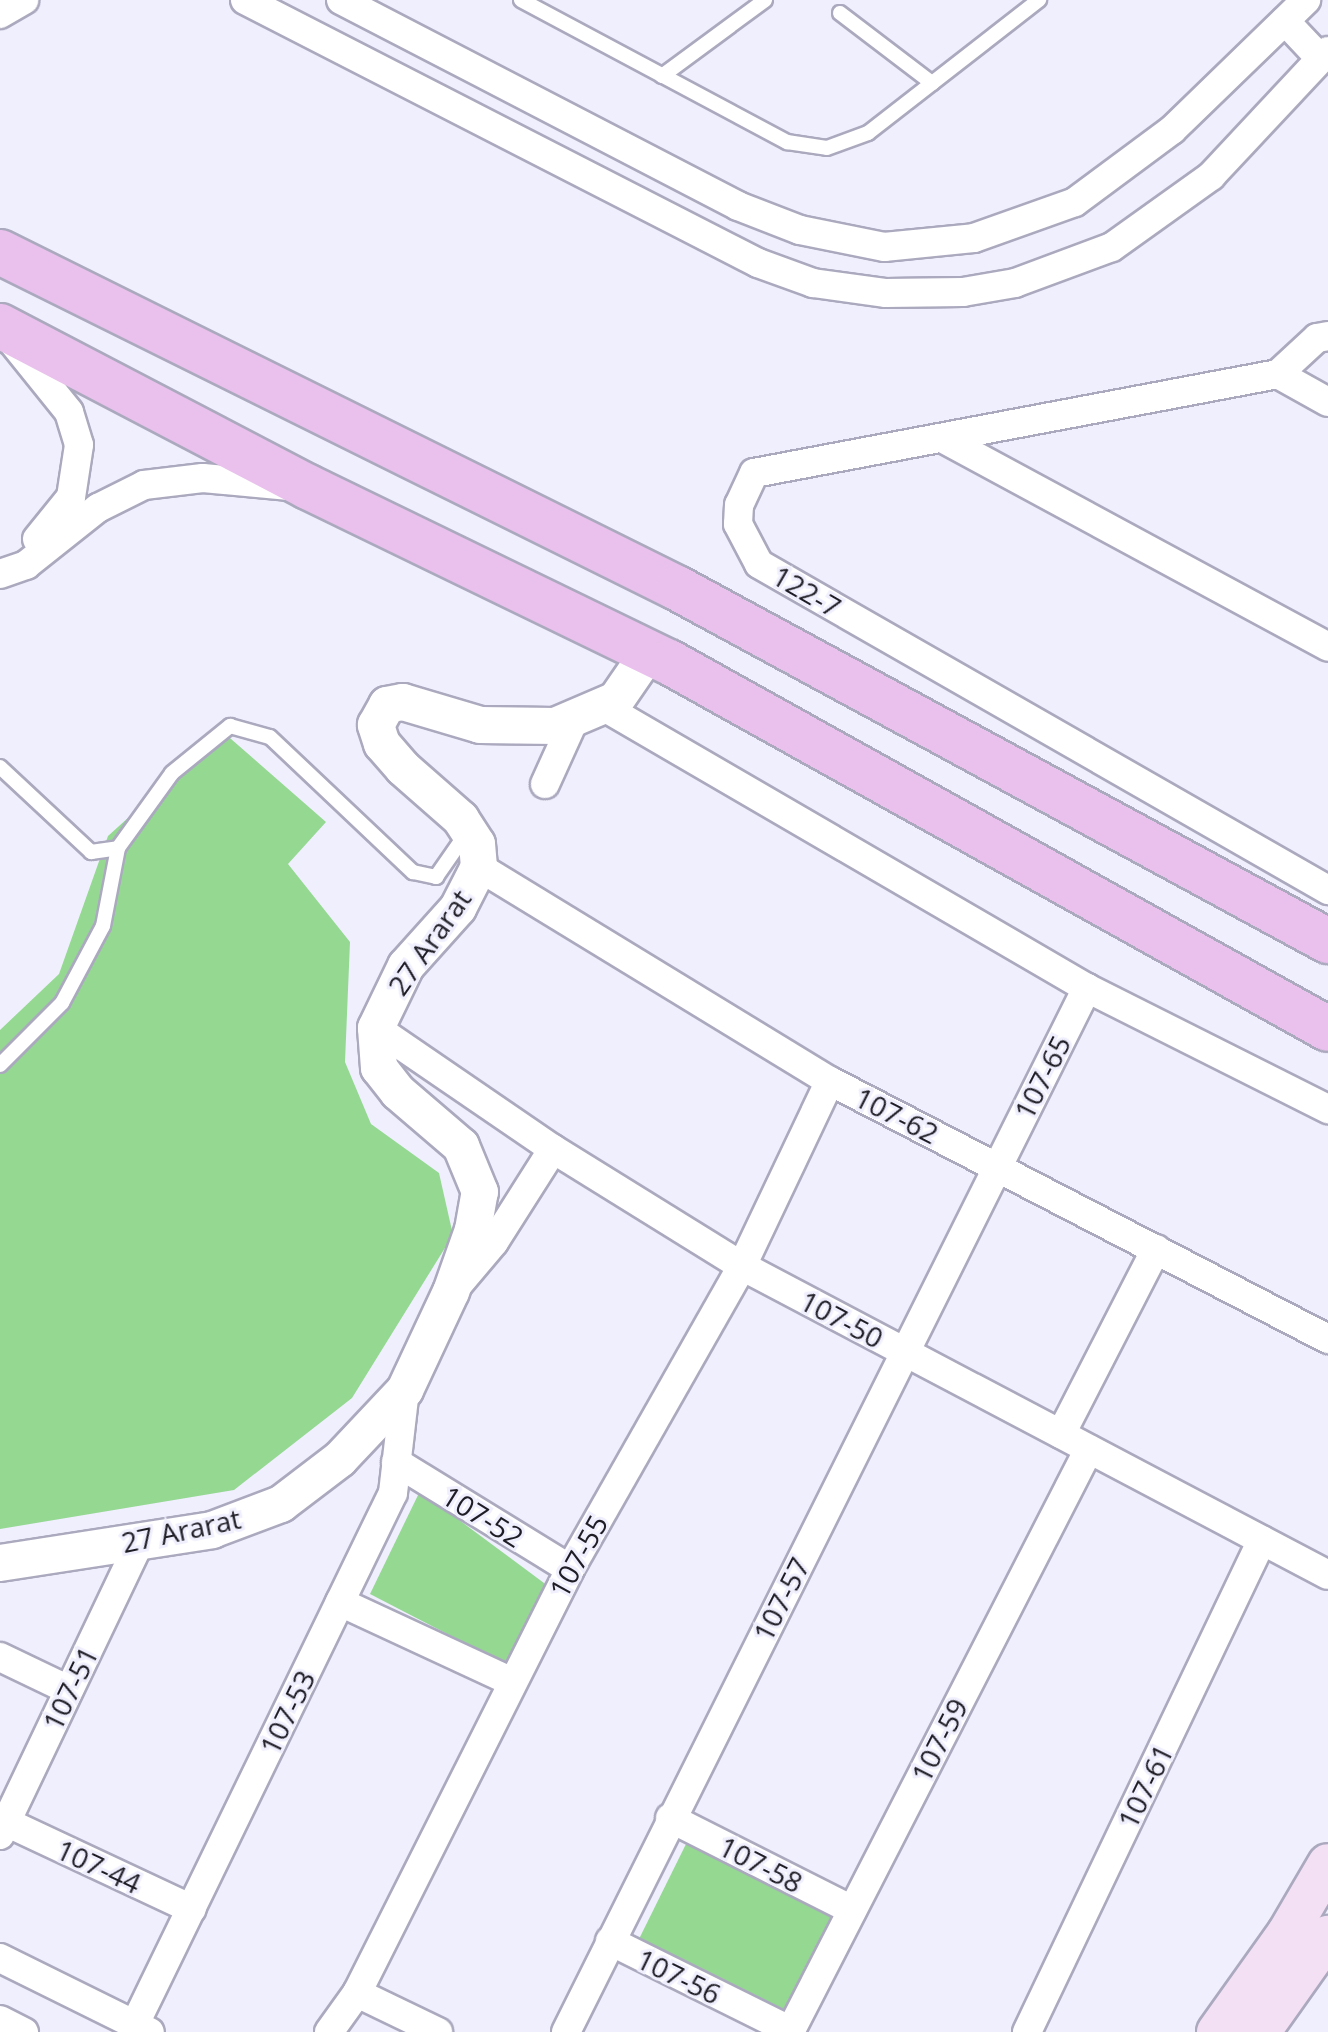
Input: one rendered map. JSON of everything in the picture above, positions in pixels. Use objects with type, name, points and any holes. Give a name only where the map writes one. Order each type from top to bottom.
[{"type":"main road","points":[[11,254],[677,588],[1328,941]]},
{"type":"main road","points":[[0,326],[308,487],[649,652],[1190,947],[1328,1029]]},
{"type":"main road","points":[[1217,2032],[1287,1934],[1328,1864]]},
{"type":"main road","points":[[1260,2032],[1314,1974],[1328,1936]]},
{"type":"street","points":[[0,14],[24,0]]},
{"type":"street","points":[[245,0],[758,263],[813,283],[912,294],[1015,283],[1088,258],[1156,220],[1240,148],[1324,54],[1285,21]]},
{"type":"street","points":[[341,0],[678,177],[768,219],[884,247],[943,244],[999,232],[1075,202],[1124,169],[1172,130],[1306,0]]},
{"type":"street","points":[[568,167],[584,157],[596,133]]},
{"type":"street","points":[[654,211],[662,186],[678,177]]},
{"type":"street","points":[[0,326],[69,412],[79,456],[76,485],[63,512],[29,545],[0,560]]},
{"type":"street","points":[[1328,336],[1317,338],[1278,374],[1328,402]]},
{"type":"street","name":"122-7","points":[[1278,374],[754,473],[739,505],[738,524],[759,564],[1328,890]]},
{"type":"street","points":[[942,438],[1328,647]]},
{"type":"street","points":[[0,574],[26,565],[85,518],[144,485],[203,478],[308,487]]},
{"type":"street","points":[[545,784],[589,714],[616,700],[649,652]]},
{"type":"street","name":"27 Ararat","points":[[0,1563],[212,1530],[281,1504],[340,1459],[405,1390],[451,1292],[478,1213],[478,1179],[461,1146],[387,1081],[374,1051],[376,1028],[406,966],[458,908],[479,867],[477,844],[468,831],[382,744],[376,725],[387,705],[403,702],[480,725],[543,726],[589,714]]},
{"type":"street","points":[[589,714],[1087,988],[1328,1109]]},
{"type":"street","name":"107-62","points":[[479,867],[830,1081],[1328,1339]]},
{"type":"street","name":"107-65","points":[[997,1167],[1087,988]]},
{"type":"street","name":"107-50","points":[[376,1028],[553,1149],[742,1266],[1328,1575]]},
{"type":"street","name":"107-55","points":[[329,2032],[357,1993],[570,1569],[742,1266],[830,1081]]},
{"type":"street","points":[[451,1292],[494,1242],[553,1149]]},
{"type":"street","name":"107-57","points":[[566,2032],[997,1167]]},
{"type":"street","points":[[1061,1434],[1156,1249]]},
{"type":"street","name":"107-53","points":[[143,2028],[192,1909],[393,1493],[405,1390]]},
{"type":"street","name":"107-59","points":[[790,2032],[1089,1449]]},
{"type":"street","name":"107-52","points":[[396,1462],[570,1569]]},
{"type":"street","name":"107-61","points":[[1027,2032],[1262,1540]]},
{"type":"street","name":"107-51","points":[[3,1828],[140,1541]]},
{"type":"street","points":[[340,1602],[512,1682]]},
{"type":"street","points":[[0,1657],[69,1690]]},
{"type":"street","name":"107-58","points":[[670,1818],[852,1910]]},
{"type":"street","name":"107-44","points":[[3,1828],[192,1909]]},
{"type":"street","name":"107-56","points":[[610,1941],[790,2032]]},
{"type":"street","points":[[0,1958],[143,2028]]},
{"type":"street","points":[[357,1993],[438,2032]]},
{"type":"street","points":[[0,2020],[24,2032]]},
{"type":"lane","points":[[521,0],[787,142],[817,148],[847,144],[868,133],[1039,0]]},
{"type":"lane","points":[[662,76],[765,0]]},
{"type":"lane","points":[[840,13],[889,45],[932,83]]},
{"type":"lane","points":[[0,1065],[62,1003],[103,926],[118,848],[172,773],[230,726],[270,737],[413,872],[436,877],[468,831]]},
{"type":"lane","points":[[0,767],[91,852],[118,848]]},
{"type":"green space","points":[[223,732],[326,822],[288,864],[350,942],[345,1062],[371,1124],[439,1173],[453,1235],[352,1398],[234,1490],[0,1529],[0,1030],[59,974],[108,836]]},
{"type":"green space","points":[[420,1491],[552,1589],[509,1666],[370,1594]]},
{"type":"green space","points":[[687,1842],[835,1916],[787,2012],[639,1939]]}]
